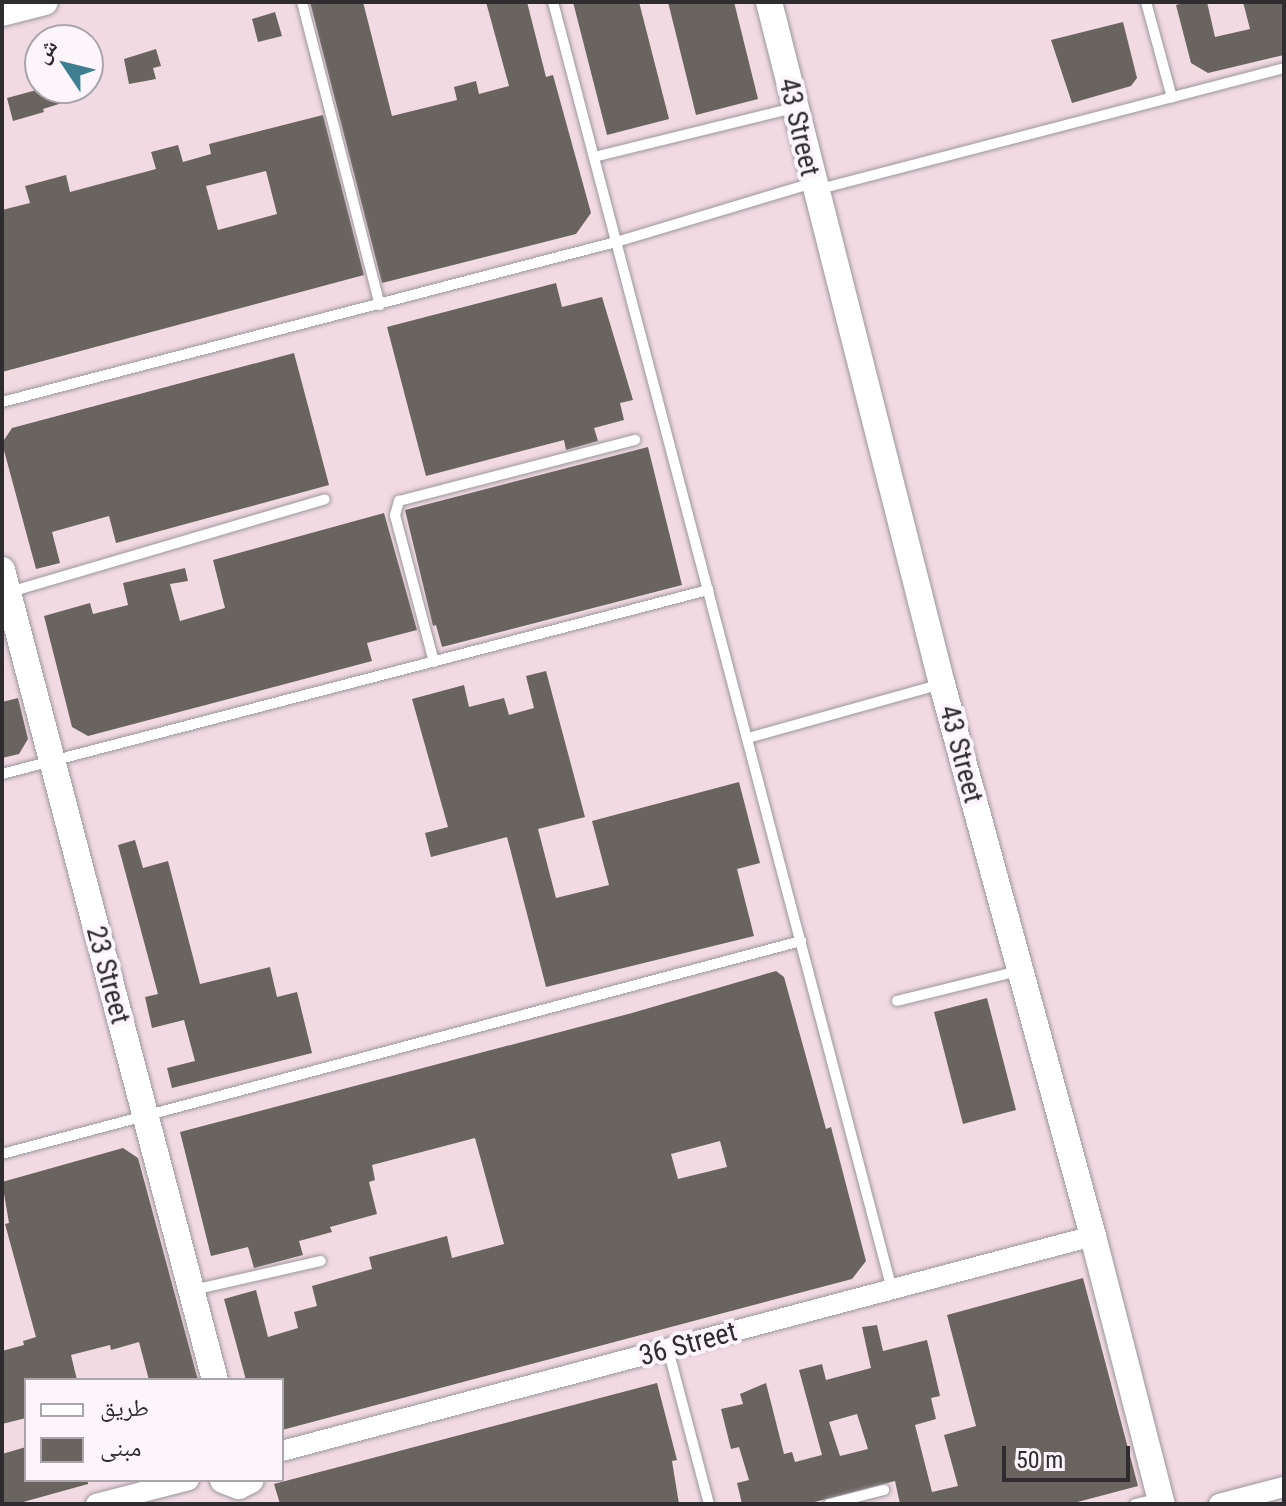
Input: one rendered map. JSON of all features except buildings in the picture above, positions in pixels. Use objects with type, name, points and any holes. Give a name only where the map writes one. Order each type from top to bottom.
[{"type":"street","points":[[2,13],[45,2]]},
{"type":"street","name":"43 Street","points":[[769,2],[942,684],[1093,1236],[1152,1502]]},
{"type":"street","name":"23 Street","points":[[5,581],[214,1378]]},
{"type":"street","name":"36 Street","points":[[284,1450],[1093,1236]]},
{"type":"street","points":[[96,1504],[181,1482]]},
{"type":"street","points":[[1219,1504],[1284,1487]]},
{"type":"lane","points":[[302,2],[380,305]]},
{"type":"lane","points":[[553,2],[892,1290]]},
{"type":"lane","points":[[1146,2],[1172,98]]},
{"type":"lane","points":[[2,402],[380,305],[814,187],[1284,68]]},
{"type":"lane","points":[[594,157],[795,108]]},
{"type":"lane","points":[[434,662],[395,515],[399,501],[635,440]]},
{"type":"lane","points":[[5,581],[325,499]]},
{"type":"lane","points":[[2,774],[708,590]]},
{"type":"lane","points":[[748,738],[942,684]]},
{"type":"lane","points":[[2,1154],[801,941]]},
{"type":"lane","points":[[897,1001],[1020,970]]},
{"type":"lane","points":[[191,1291],[321,1261]]},
{"type":"lane","points":[[668,1349],[709,1504]]},
{"type":"lane","points":[[829,1504],[884,1490]]},
{"type":"shaded area","points":[[2,2],[1284,2],[1284,1504],[2,1504]]}]
